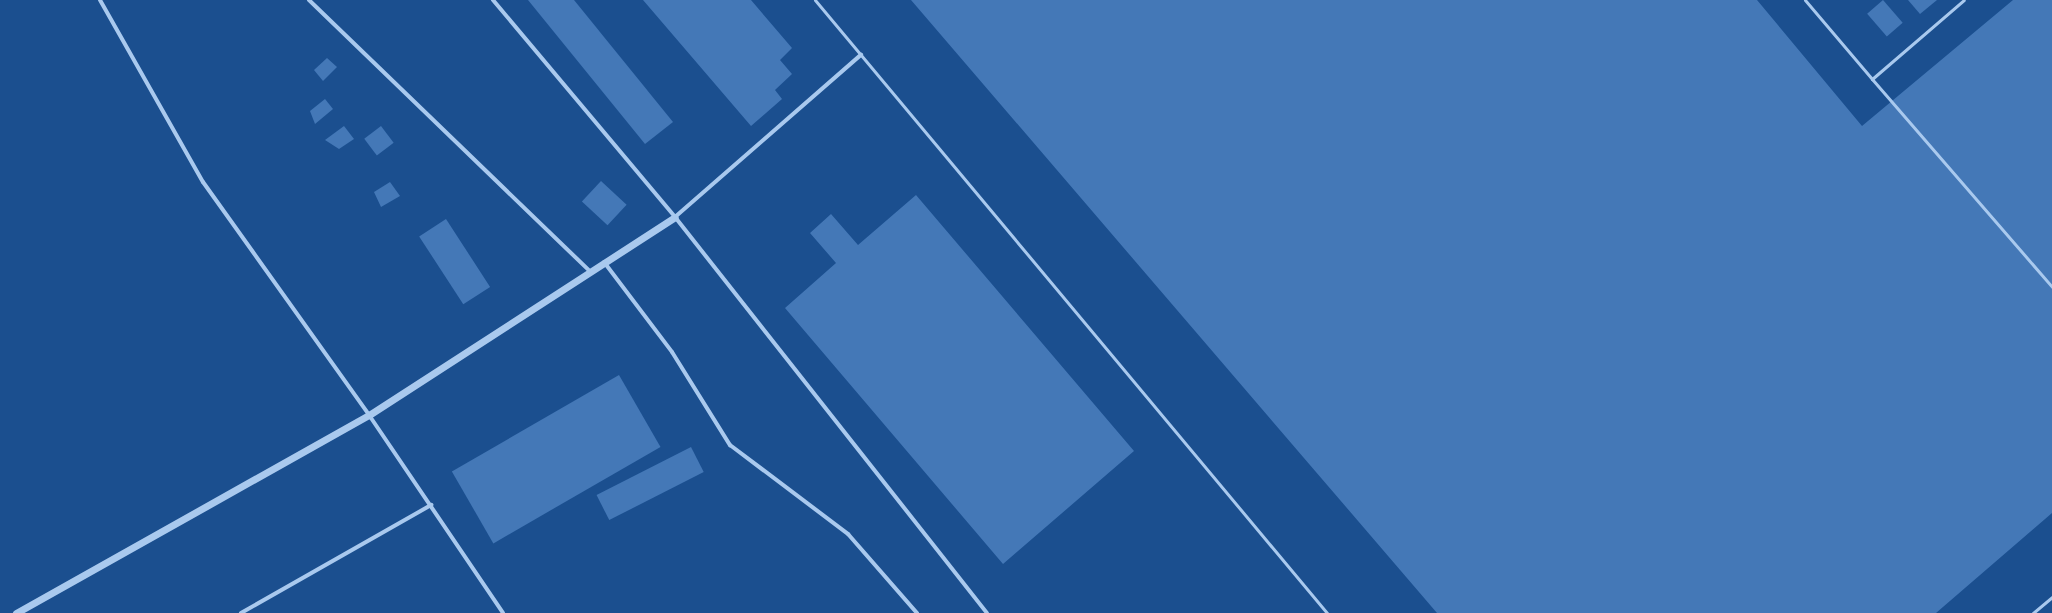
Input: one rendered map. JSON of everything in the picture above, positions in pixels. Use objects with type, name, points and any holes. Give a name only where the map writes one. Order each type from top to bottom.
[{"type":"street","points":[[100,0],[203,182],[369,414],[503,613]]},
{"type":"street","points":[[309,0],[590,271]]},
{"type":"street","points":[[493,0],[675,217],[987,613]]},
{"type":"street","points":[[16,613],[369,414],[675,217],[861,54]]},
{"type":"street","points":[[604,262],[672,352],[730,446],[848,534],[917,613]]},
{"type":"street","points":[[241,613],[431,505]]},
{"type":"lane","points":[[815,0],[1327,613]]},
{"type":"lane","points":[[1805,0],[2052,287]]},
{"type":"lane","points":[[1872,79],[1964,0]]},
{"type":"lane","points":[[2033,613],[2052,597]]},
{"type":"building","points":[[528,0],[574,0],[673,122],[645,144]]},
{"type":"building","points":[[643,0],[751,0],[792,48],[780,60],[792,74],[775,90],[782,99],[751,126]]},
{"type":"building","points":[[911,0],[1757,0],[1862,126],[2013,0],[2052,0],[2052,513],[1936,613],[1437,613]]},
{"type":"building","points":[[1883,0],[1903,23],[1887,36],[1867,14]]},
{"type":"building","points":[[1908,0],[1937,0],[1920,14]]},
{"type":"building","points":[[327,58],[337,67],[323,81],[314,70]]},
{"type":"building","points":[[325,99],[333,109],[315,124],[310,111]]},
{"type":"building","points":[[344,126],[354,139],[339,149],[325,140]]},
{"type":"building","points":[[381,126],[394,143],[377,155],[364,139]]},
{"type":"building","points":[[601,181],[627,205],[608,225],[582,201]]},
{"type":"building","points":[[390,182],[400,196],[381,207],[374,192]]},
{"type":"building","points":[[916,195],[1134,451],[1003,564],[785,308],[836,263],[810,233],[831,214],[858,245]]},
{"type":"building","points":[[446,219],[490,287],[463,304],[419,236]]},
{"type":"building","points":[[619,375],[660,447],[493,543],[452,472]]},
{"type":"building","points":[[691,447],[704,472],[609,520],[597,495]]}]
